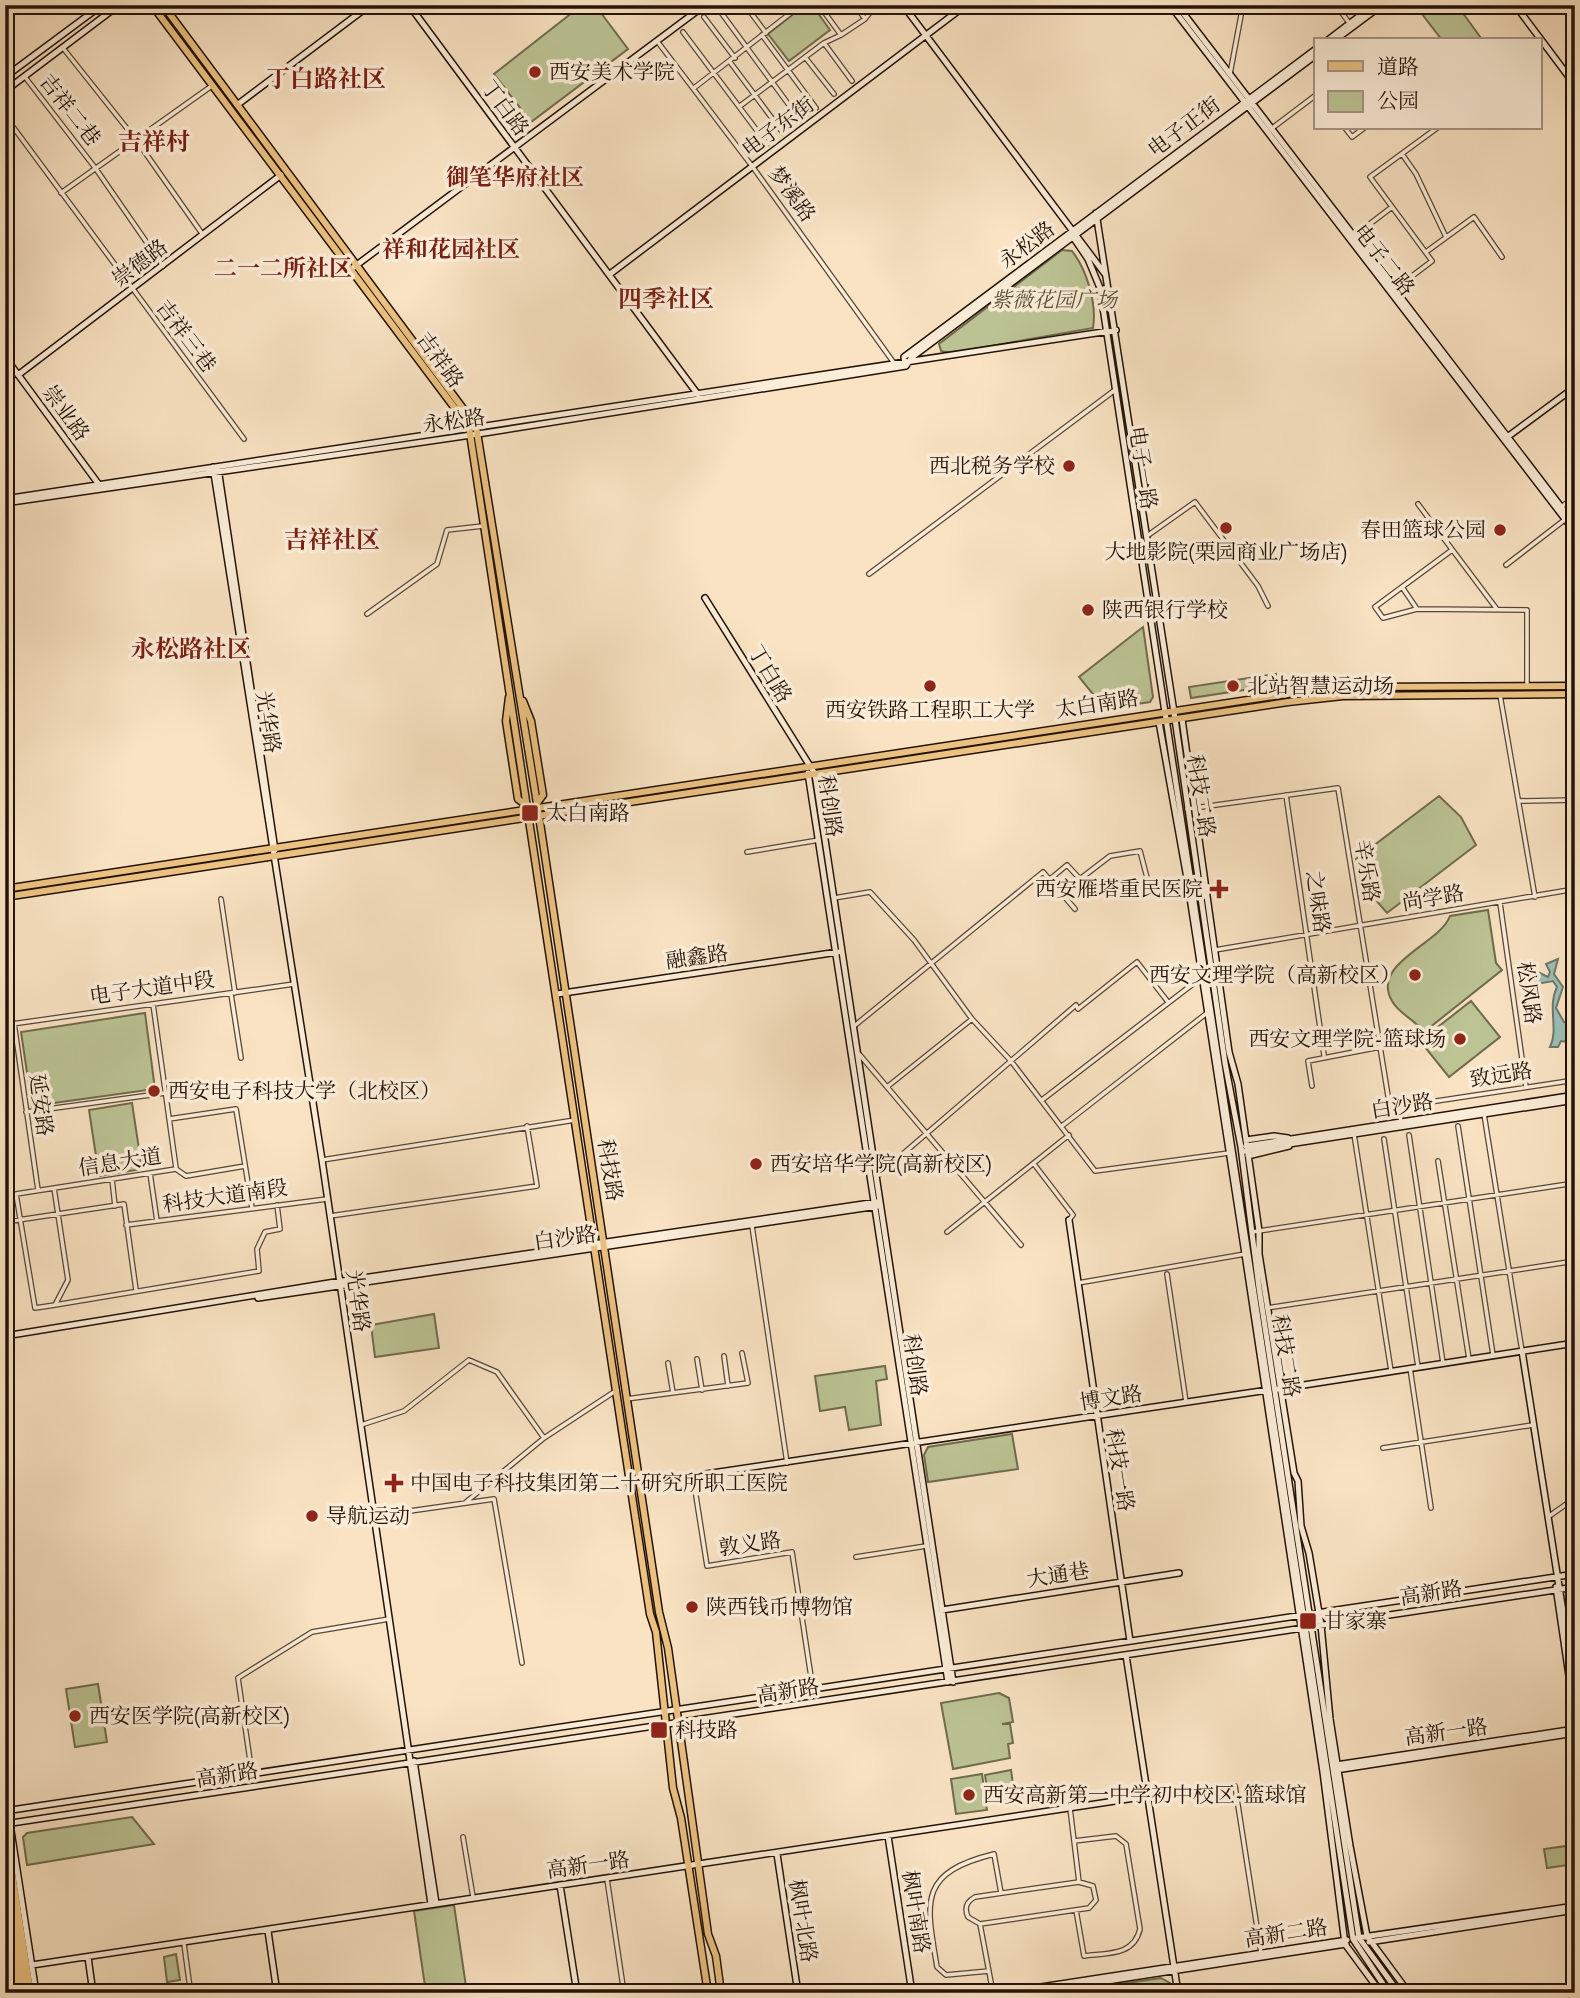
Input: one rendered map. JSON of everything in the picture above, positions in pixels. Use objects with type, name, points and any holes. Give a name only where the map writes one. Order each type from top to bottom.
[{"type":"highway","points":[[7,1826],[30,1993]]},
{"type":"highway","points":[[5,1871],[24,1993]]},
{"type":"highway","points":[[5,1910],[18,1993]]},
{"type":"highway","points":[[5,1947],[12,1993]]},
{"type":"main road","name":"吉祥路","points":[[152,5],[281,176],[355,267]]},
{"type":"main road","name":"吉祥路","points":[[163,5],[473,430],[514,692],[527,807]]},
{"type":"main road","name":"吉祥路","points":[[473,430],[485,525],[537,805]]},
{"type":"main road","name":"太白南路","points":[[6,888],[537,805],[1307,691],[1353,687],[1575,686]]},
{"type":"main road","name":"太白南路","points":[[6,897],[1162,721],[1343,696],[1575,694]]},
{"type":"main road","name":"科技路","points":[[537,805],[576,1120],[667,1711],[665,1726],[708,1934],[716,1956],[721,1993]]},
{"type":"main road","name":"科技路","points":[[527,807],[603,1245],[677,1710],[676,1724],[708,1993]]},
{"type":"street","points":[[5,77],[103,5]]},
{"type":"street","points":[[5,91],[119,5]]},
{"type":"street","points":[[237,105],[370,5]]},
{"type":"street","name":"丁白路","points":[[409,5],[700,396]]},
{"type":"street","points":[[355,267],[705,5]]},
{"type":"street","points":[[745,5],[816,108]]},
{"type":"street","points":[[694,88],[801,5]]},
{"type":"street","points":[[820,5],[841,35]]},
{"type":"street","points":[[855,5],[865,19]]},
{"type":"street","points":[[739,106],[805,57],[865,19],[876,5]]},
{"type":"street","name":"电子一路","points":[[903,5],[1108,278]]},
{"type":"street","name":"电子东街","points":[[610,274],[966,5]]},
{"type":"street","name":"电子二路","points":[[1170,5],[1505,439],[1575,525]]},
{"type":"street","name":"电子二路","points":[[1177,5],[1247,104],[1270,130],[1505,439],[1561,508],[1575,532]]},
{"type":"street","points":[[1336,5],[1350,24]]},
{"type":"street","points":[[1331,38],[1374,5]]},
{"type":"street","points":[[1338,38],[1382,5]]},
{"type":"street","points":[[1515,5],[1540,38]]},
{"type":"street","points":[[717,7],[800,120]]},
{"type":"street","points":[[1229,76],[1242,10]]},
{"type":"street","points":[[704,17],[735,58]]},
{"type":"street","points":[[683,32],[767,144]]},
{"type":"street","name":"梦溪路","points":[[657,41],[752,166],[895,366]]},
{"type":"street","points":[[1542,41],[1575,85]]},
{"type":"street","points":[[824,44],[852,81]]},
{"type":"street","points":[[63,48],[137,141],[203,235]]},
{"type":"street","name":"电子正街","points":[[1075,234],[1098,221],[1314,51]]},
{"type":"street","name":"电子正街","points":[[1075,234],[1096,213],[1314,56]]},
{"type":"street","points":[[805,57],[834,94]]},
{"type":"street","points":[[729,62],[783,133]]},
{"type":"street","name":"吉祥二巷","points":[[24,76],[96,169],[163,266]]},
{"type":"street","points":[[61,193],[213,85]]},
{"type":"street","points":[[1270,130],[1314,97]]},
{"type":"street","name":"吉祥三巷","points":[[5,116],[244,439]]},
{"type":"street","points":[[1347,130],[1352,137],[1361,130]]},
{"type":"street","points":[[1393,290],[1432,261],[1370,177],[1434,130]]},
{"type":"street","points":[[1402,154],[1416,174],[1446,237]]},
{"type":"street","name":"崇德路","points":[[18,375],[281,176]]},
{"type":"street","points":[[1352,237],[1392,207]]},
{"type":"street","name":"电子一路","points":[[1096,213],[1174,712]]},
{"type":"street","points":[[1426,252],[1474,217],[1502,257]]},
{"type":"street","name":"电子一路","points":[[1075,234],[1095,273],[1106,331],[1165,712]]},
{"type":"street","name":"永松路","points":[[5,501],[895,366],[907,363],[1075,234]]},
{"type":"street","points":[[907,363],[1116,330]]},
{"type":"street","name":"崇业路","points":[[5,357],[100,486]]},
{"type":"street","points":[[1505,439],[1575,387]]},
{"type":"street","points":[[869,574],[1115,390]]},
{"type":"street","name":"光华路","points":[[216,469],[322,1160],[388,1619],[434,1903]]},
{"type":"street","points":[[1561,508],[1575,497]]},
{"type":"street","points":[[1147,536],[1195,502],[1258,586],[1268,606]]},
{"type":"street","points":[[1418,504],[1496,608]]},
{"type":"street","points":[[1506,565],[1567,518]]},
{"type":"street","points":[[367,614],[437,564],[447,530],[485,525]]},
{"type":"street","points":[[1452,550],[1375,607],[1383,618],[1418,609],[1527,610],[1527,686]]},
{"type":"street","points":[[1402,587],[1418,609]]},
{"type":"street","name":"丁白路","points":[[705,598],[808,767]]},
{"type":"street","points":[[1500,695],[1535,897]]},
{"type":"street","name":"科技二路","points":[[1165,712],[1162,721],[1241,1149],[1272,1390]]},
{"type":"street","name":"科技二路","points":[[1174,712],[1178,720],[1225,1063],[1241,1149],[1304,1615],[1357,1941],[1389,1993]]},
{"type":"street","points":[[1162,721],[1207,1013],[1259,1231],[1272,1390],[1298,1481],[1301,1525],[1321,1625],[1345,1942],[1381,1993]]},
{"type":"street","name":"科创路","points":[[808,767],[834,898],[839,951],[949,1670]]},
{"type":"street","name":"科创路","points":[[811,775],[819,840],[853,1027],[878,1204]]},
{"type":"street","name":"辛乐路","points":[[1190,809],[1338,788],[1391,1108]]},
{"type":"street","name":"之味路","points":[[1286,795],[1324,1055]]},
{"type":"street","points":[[1519,801],[1575,800]]},
{"type":"street","points":[[1190,809],[1241,1149],[1245,1254],[1272,1390],[1304,1615],[1330,1768],[1369,1939],[1409,1993]]},
{"type":"street","points":[[747,852],[819,840]]},
{"type":"street","points":[[1049,880],[1067,865],[1080,879],[1110,856],[1140,852],[1150,889]]},
{"type":"street","points":[[853,1027],[1043,872],[1075,909]]},
{"type":"street","name":"尚学路","points":[[1213,950],[1575,889]]},
{"type":"street","points":[[834,898],[870,892],[932,963],[972,1019],[1011,1061],[1095,1171],[1241,1149],[1274,1136],[1295,1141]]},
{"type":"street","points":[[221,899],[241,1058]]},
{"type":"street","name":"松风路","points":[[1500,903],[1526,1087]]},
{"type":"street","name":"融鑫路","points":[[560,993],[839,951]]},
{"type":"street","points":[[876,1177],[1076,1005],[1078,1009],[1138,962],[1168,1002]]},
{"type":"street","points":[[1042,1100],[1202,977]]},
{"type":"street","name":"电子大道中段","points":[[5,1025],[295,984]]},
{"type":"street","points":[[153,1004],[176,1169]]},
{"type":"street","points":[[1062,1126],[1207,1013]]},
{"type":"street","points":[[887,1087],[972,1019]]},
{"type":"street","name":"延安路","points":[[14,1023],[38,1190]]},
{"type":"street","points":[[1312,1086],[1308,1061],[1324,1055],[1380,1047]]},
{"type":"street","points":[[856,1050],[1021,1245]]},
{"type":"street","name":"致远路","points":[[1391,1108],[1575,1080]]},
{"type":"street","points":[[26,1112],[165,1093]]},
{"type":"street","name":"白沙路","points":[[1241,1149],[1575,1098]]},
{"type":"street","points":[[1399,1106],[1401,1122]]},
{"type":"street","points":[[169,1119],[236,1109],[252,1208]]},
{"type":"street","points":[[1483,1112],[1575,1688]]},
{"type":"street","name":"白沙路","points":[[1295,1141],[1401,1122],[1483,1112]]},
{"type":"street","points":[[322,1160],[576,1120]]},
{"type":"street","points":[[330,1216],[537,1186],[527,1126]]},
{"type":"street","points":[[1458,1126],[1493,1355]]},
{"type":"street","points":[[1354,1133],[1391,1371]]},
{"type":"street","points":[[947,1231],[986,1203],[1069,1135]]},
{"type":"street","points":[[1409,1135],[1443,1363]]},
{"type":"street","points":[[1384,1139],[1418,1367]]},
{"type":"street","points":[[1438,1161],[1469,1359]]},
{"type":"street","points":[[1034,1164],[1073,1215],[1069,1220]]},
{"type":"street","name":"信息大道","points":[[38,1190],[176,1169],[186,1176],[245,1167]]},
{"type":"street","points":[[150,1173],[157,1221]]},
{"type":"street","points":[[112,1179],[115,1206]]},
{"type":"street","points":[[1251,1232],[1575,1183]]},
{"type":"street","points":[[54,1188],[68,1280],[55,1305]]},
{"type":"street","points":[[38,1190],[16,1194],[35,1308],[259,1271],[257,1249],[265,1231],[280,1229],[277,1205]]},
{"type":"street","name":"科技大道南段","points":[[126,1225],[327,1199]]},
{"type":"street","points":[[5,1222],[124,1204],[136,1290]]},
{"type":"street","name":"白沙路","points":[[5,1336],[878,1204]]},
{"type":"street","name":"科技一路","points":[[1069,1220],[1130,1641]]},
{"type":"street","points":[[751,1223],[788,1463]]},
{"type":"street","points":[[1077,1283],[1245,1254]]},
{"type":"street","points":[[1267,1308],[1575,1261]]},
{"type":"street","points":[[1167,1274],[1186,1402]]},
{"type":"street","name":"博文路","points":[[652,1482],[1575,1343]]},
{"type":"street","points":[[626,1399],[748,1383],[742,1353]]},
{"type":"street","points":[[724,1356],[728,1386]]},
{"type":"street","points":[[697,1359],[702,1390]]},
{"type":"street","points":[[360,1426],[404,1411],[469,1360],[497,1372],[544,1438]]},
{"type":"street","points":[[668,1363],[673,1393]]},
{"type":"street","points":[[1410,1368],[1431,1508]]},
{"type":"street","points":[[464,1503],[544,1438],[617,1390]]},
{"type":"street","points":[[1384,1448],[1533,1425]]},
{"type":"street","name":"敦义路","points":[[693,1476],[707,1566],[792,1552],[813,1690]]},
{"type":"street","points":[[1547,1517],[1575,1498]]},
{"type":"street","points":[[373,1516],[494,1499],[522,1663]]},
{"type":"street","points":[[856,1557],[930,1546]]},
{"type":"street","name":"科创路","points":[[930,1546],[942,1610],[950,1682]]},
{"type":"street","name":"大通巷","points":[[942,1610],[1179,1573]]},
{"type":"street","name":"高新路","points":[[5,1812],[1575,1574]]},
{"type":"street","name":"高新路","points":[[7,1826],[1575,1587]]},
{"type":"street","points":[[1558,1589],[1575,1717]]},
{"type":"street","points":[[251,1774],[238,1678],[312,1632],[388,1619]]},
{"type":"street","points":[[1126,1655],[1178,1993]]},
{"type":"street","name":"高新一路","points":[[1330,1768],[1575,1731]]},
{"type":"street","points":[[1148,1796],[1235,1786],[1261,1955]]},
{"type":"street","name":"高新一路","points":[[32,1965],[1148,1796]]},
{"type":"street","points":[[1070,1808],[1079,1882]]},
{"type":"street","points":[[5,1812],[36,1993]]},
{"type":"street","name":"枫叶南路","points":[[888,1836],[912,1993]]},
{"type":"street","points":[[1074,1841],[1116,1836],[1126,1844],[1140,1929],[1138,1941],[1129,1949],[1084,1956],[1076,1910]]},
{"type":"street","points":[[463,1837],[473,1897]]},
{"type":"street","name":"枫叶北路","points":[[777,1854],[798,1993]]},
{"type":"street","points":[[989,1971],[946,1975],[942,1972],[937,1967],[928,1912],[931,1896],[940,1879],[957,1865],[994,1854],[1001,1893]]},
{"type":"street","points":[[607,1879],[624,1993]]},
{"type":"street","points":[[1079,1882],[1093,1886],[1096,1900],[1089,1908],[980,1924],[968,1917],[967,1903],[975,1897],[1001,1893],[1079,1882]]},
{"type":"street","points":[[560,1885],[577,1993]]},
{"type":"street","name":"高新二路","points":[[1030,1993],[1575,1908]]},
{"type":"street","points":[[980,1924],[993,1993]]},
{"type":"street","points":[[268,1931],[277,1993]]},
{"type":"street","name":"科技二路","points":[[1357,1941],[1399,1993]]},
{"type":"street","points":[[156,1993],[190,1988],[184,1944]]},
{"type":"street","points":[[88,1957],[93,1993]]},
{"type":"street","name":"高新二路","points":[[1002,1993],[1174,1969]]},
{"type":"green space","points":[[582,5],[595,5],[628,49],[531,122],[494,74]]},
{"type":"green space","points":[[805,5],[812,5],[830,30],[789,61],[768,34]]},
{"type":"green space","points":[[1415,5],[1457,5],[1481,38],[1440,38]]},
{"type":"green space","name":"紫薇花园广场","points":[[1062,250],[1072,251],[1086,277],[1094,309],[1093,328],[951,353],[941,351],[939,344]]},
{"type":"green space","points":[[1143,627],[1153,697],[1150,702],[1105,709],[1079,677]]},
{"type":"green space","name":"北站智慧运动场","points":[[1276,674],[1277,685],[1191,698],[1189,687]]},
{"type":"green space","points":[[1439,796],[1461,817],[1476,845],[1387,913],[1362,884],[1356,859]]},
{"type":"green space","points":[[1488,910],[1496,963],[1502,970],[1424,1032],[1392,1001],[1388,988],[1390,976],[1398,965],[1444,926],[1450,916]]},
{"type":"green space","name":"西安文理学院-篮球场","points":[[1471,1001],[1500,1037],[1449,1077],[1420,1041]]},
{"type":"green space","points":[[145,1013],[155,1089],[32,1106],[21,1032]]},
{"type":"green space","points":[[132,1103],[142,1169],[99,1176],[89,1110]]},
{"type":"green space","points":[[434,1314],[439,1348],[375,1357],[371,1325]]},
{"type":"green space","points":[[885,1366],[887,1379],[876,1381],[881,1425],[849,1430],[845,1407],[820,1411],[815,1376]]},
{"type":"green space","points":[[1012,1434],[1018,1469],[928,1482],[924,1455],[928,1447]]},
{"type":"green space","points":[[98,1684],[107,1742],[75,1747],[66,1689]]},
{"type":"green space","points":[[999,1693],[1009,1698],[1013,1722],[1002,1724],[1010,1724],[1013,1743],[1008,1744],[1010,1758],[953,1769],[941,1703]]},
{"type":"green space","points":[[1011,1770],[1015,1799],[989,1802],[985,1775]]},
{"type":"green space","name":"西安高新第一中学初中校区-篮球馆","points":[[982,1774],[987,1810],[956,1814],[951,1779]]},
{"type":"green space","points":[[132,1817],[154,1844],[27,1865],[23,1837],[27,1833]]},
{"type":"green space","points":[[1566,1846],[1568,1865],[1547,1868],[1544,1849]]},
{"type":"green space","points":[[454,1905],[467,1993],[426,1993],[414,1911]]},
{"type":"green space","points":[[176,1954],[180,1980],[167,1982],[164,1957]]},
{"type":"green space","points":[[1161,1978],[1170,1983],[1171,1993],[1058,1993]]},
{"type":"water","points":[[1558,959],[1554,974],[1563,987],[1556,1008],[1564,1022],[1575,1025],[1575,1052],[1568,1042],[1561,1041],[1558,1047],[1550,1047],[1553,1002],[1557,987],[1553,981],[1531,985],[1526,982],[1534,970],[1548,977],[1550,972],[1546,964]]},
{"type":"place","name":"西安美术学院","points":[[535,72]]},
{"type":"place","name":"西北税务学校","points":[[1069,466]]},
{"type":"place","name":"大地影院(栗园商业广场店)","points":[[1226,528]]},
{"type":"place","name":"春田篮球公园","points":[[1500,530]]},
{"type":"place","name":"陕西银行学校","points":[[1088,610]]},
{"type":"place","name":"西安铁路工程职工大学","points":[[930,686]]},
{"type":"place","name":"北站智慧运动场","points":[[1233,686]]},
{"type":"place","name":"太白南路","points":[[530,813]]},
{"type":"place","name":"西安雁塔重民医院","points":[[1219,889]]},
{"type":"place","name":"西安文理学院（高新校区）","points":[[1415,975]]},
{"type":"place","name":"西安文理学院-篮球场","points":[[1460,1039]]},
{"type":"place","name":"西安电子科技大学（北校区）","points":[[154,1091]]},
{"type":"place","name":"西安培华学院(高新校区)","points":[[756,1164]]},
{"type":"place","name":"中国电子科技集团第二十研究所职工医院","points":[[394,1483]]},
{"type":"place","name":"导航运动","points":[[312,1516]]},
{"type":"place","name":"陕西钱币博物馆","points":[[692,1607]]},
{"type":"place","name":"甘家寨","points":[[1308,1621]]},
{"type":"place","name":"西安医学院(高新校区)","points":[[75,1716]]},
{"type":"place","name":"科技路","points":[[659,1730]]},
{"type":"place","name":"西安高新第一中学初中校区-篮球馆","points":[[969,1795]]},
{"type":"district","name":"丁白路社区","points":[[326,79]]},
{"type":"district","name":"吉祥村","points":[[154,142]]},
{"type":"district","name":"御笔华府社区","points":[[515,177]]},
{"type":"district","name":"祥和花园社区","points":[[451,249]]},
{"type":"district","name":"二一二所社区","points":[[283,268]]},
{"type":"district","name":"四季社区","points":[[666,299]]},
{"type":"district","name":"吉祥社区","points":[[332,540]]},
{"type":"district","name":"永松路社区","points":[[191,649]]}]
